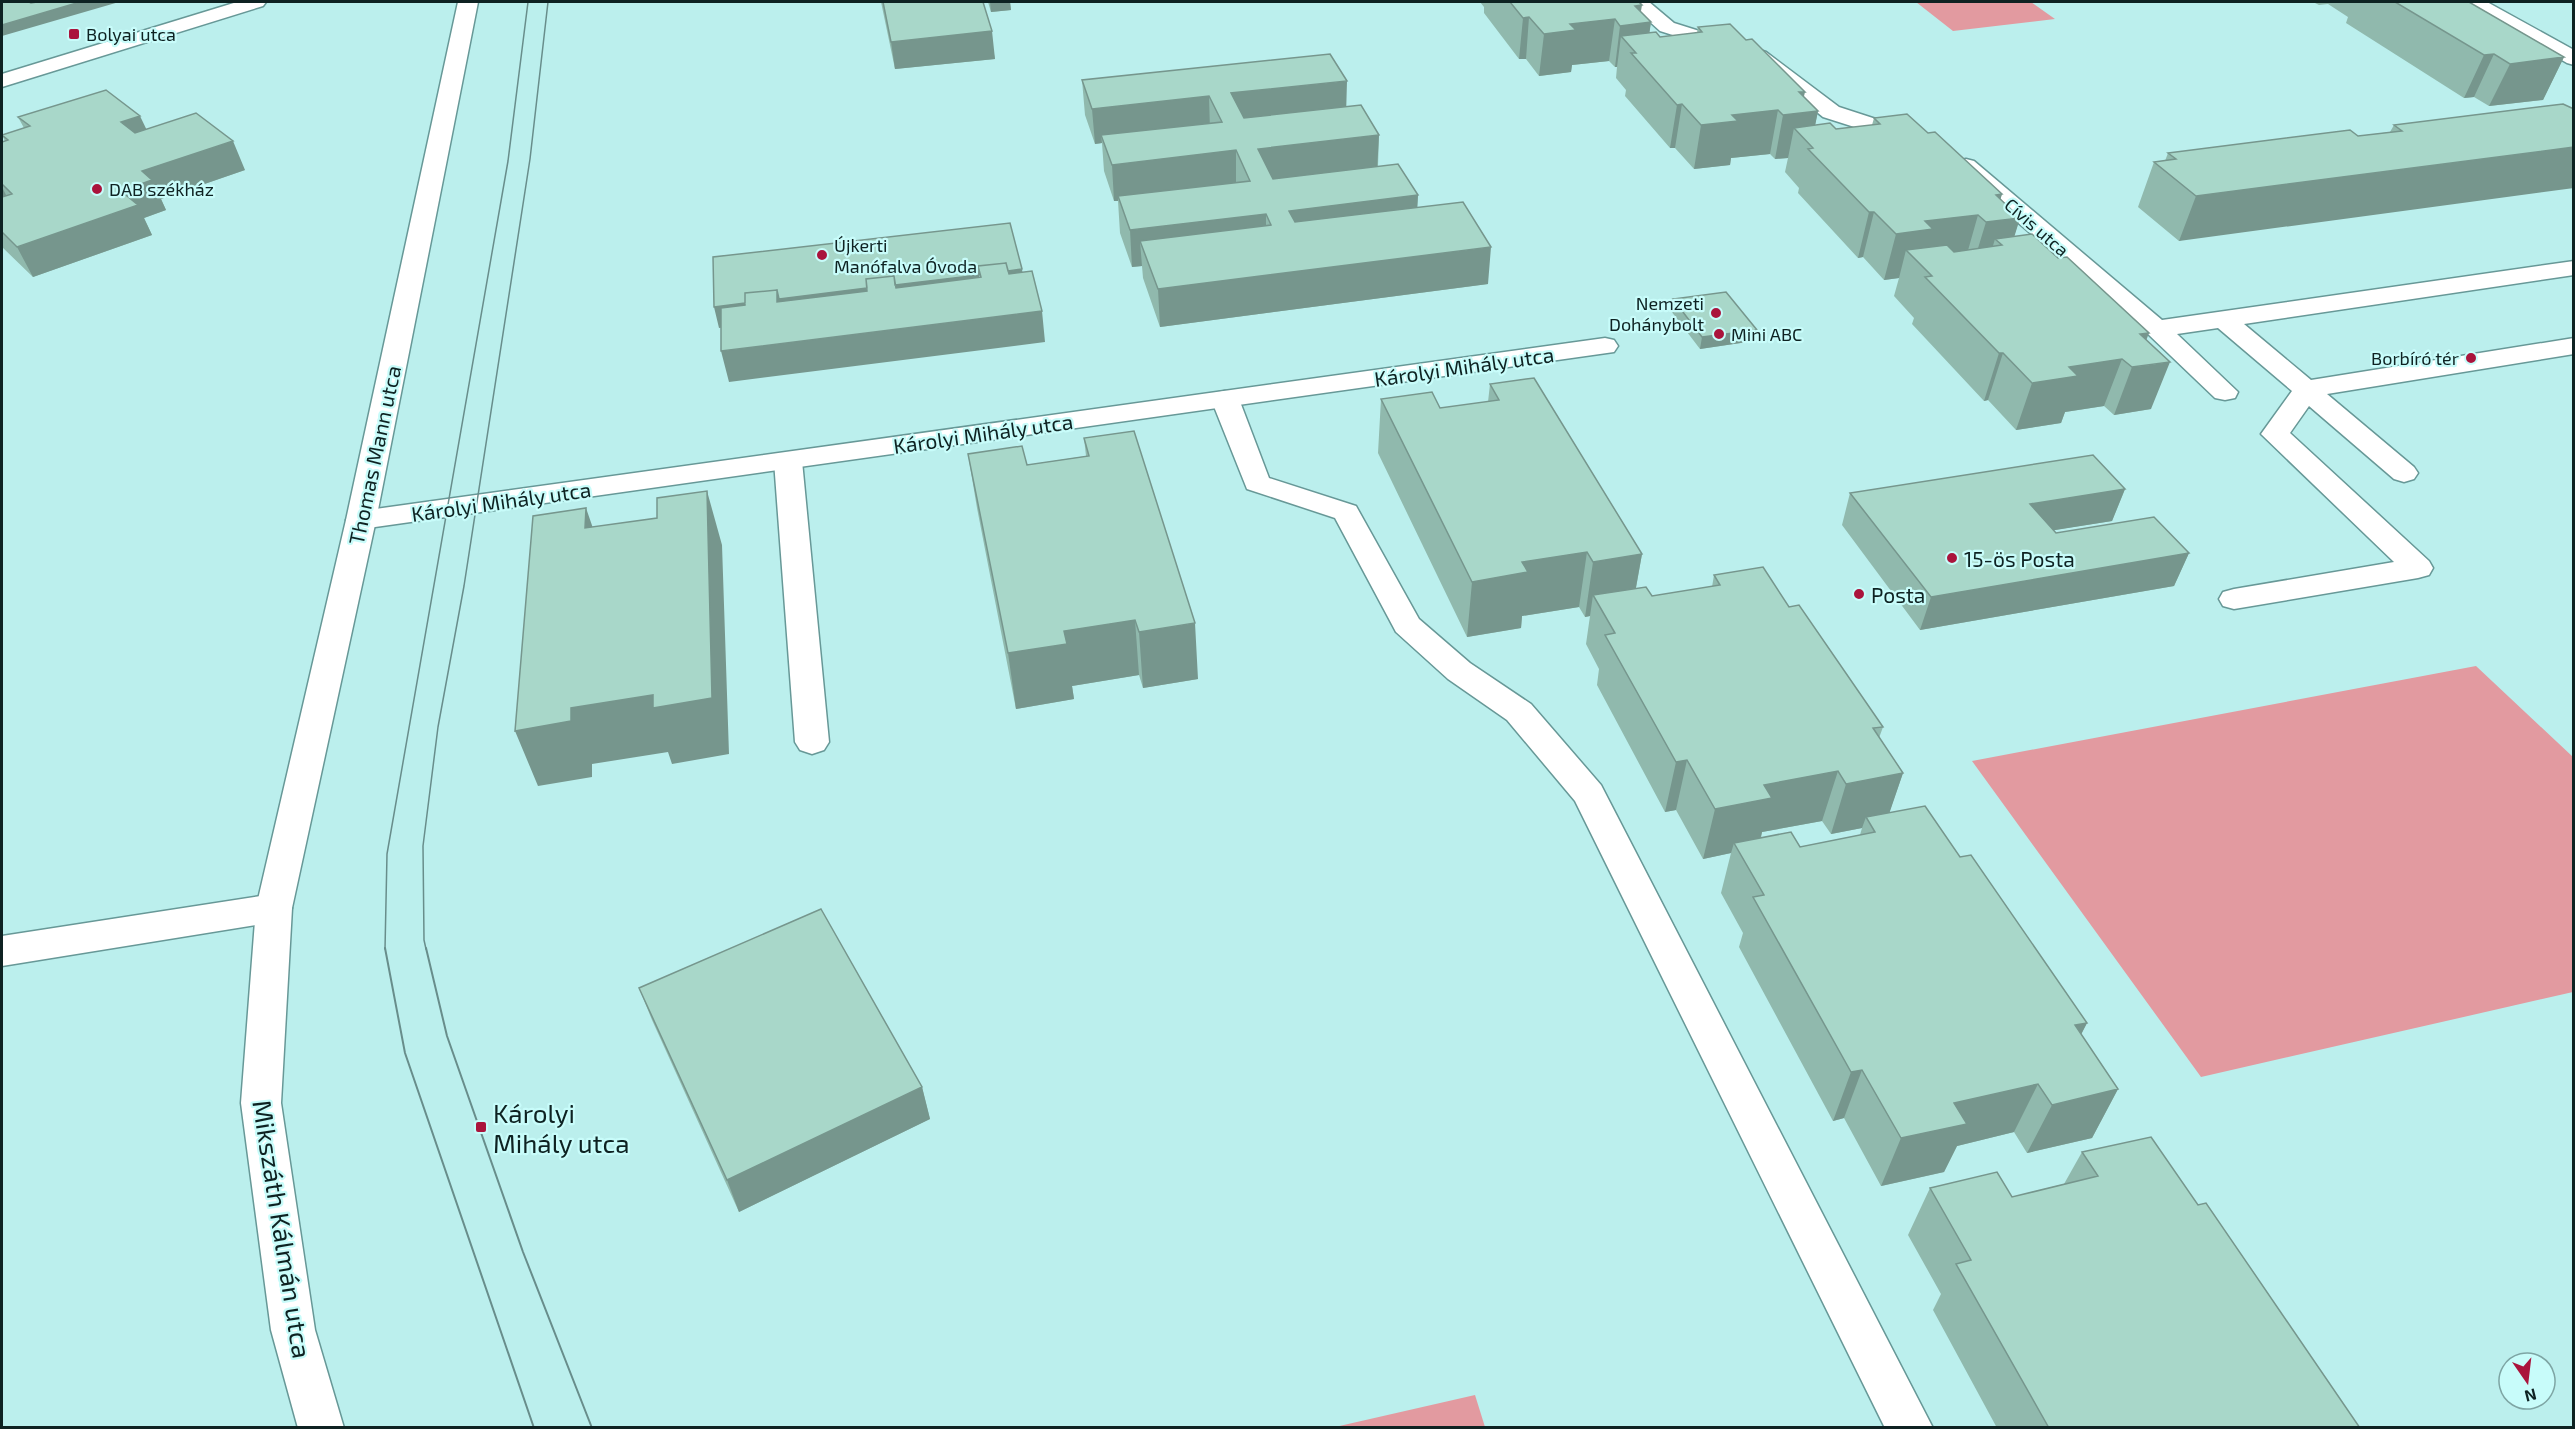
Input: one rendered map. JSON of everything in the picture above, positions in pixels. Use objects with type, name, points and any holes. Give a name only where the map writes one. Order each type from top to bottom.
[{"type":"street","points":[[2,81],[256,2]]},
{"type":"street","name":"Thomas Mann utca","points":[[274,908],[361,520],[468,2]]},
{"type":"street","name":"Cívis utca","points":[[1638,2],[1667,27],[1759,56],[1831,112],[1942,148],[2157,329],[2225,392]]},
{"type":"street","points":[[2474,2],[2574,59]]},
{"type":"street","points":[[2157,329],[2574,268]]},
{"type":"street","points":[[2224,320],[2404,472]]},
{"type":"street","name":"Károlyi Mihály utca","points":[[361,520],[1605,346]]},
{"type":"street","points":[[2234,599],[2418,568],[2275,434],[2307,389],[2574,346]]},
{"type":"street","points":[[1225,399],[1257,483],[1347,512],[1407,626],[1460,671],[1519,712],[1589,794],[1910,1428]]},
{"type":"street","points":[[788,461],[812,742]]},
{"type":"street","points":[[2,951],[274,908]]},
{"type":"street","name":"Mikszáth Kálmán utca","points":[[274,908],[261,1103],[293,1330],[321,1428]]},
{"type":"shaded area","points":[[1916,2],[2031,2],[2055,19],[1953,31]]},
{"type":"shaded area","points":[[2476,666],[2573,757],[2573,992],[2201,1077],[1972,761]]},
{"type":"shaded area","points":[[1475,1395],[1485,1427],[1335,1427]]},
{"type":"building","points":[[2,2],[31,3],[80,2],[2,25]]},
{"type":"building","points":[[883,2],[983,2],[992,31],[891,42]]},
{"type":"building","points":[[1510,2],[1639,2],[1642,5],[1635,6],[1651,22],[1620,26],[1615,19],[1570,24],[1576,30],[1544,34],[1529,17],[1523,18]]},
{"type":"building","points":[[2395,2],[2469,2],[2564,57],[2510,64],[2494,54],[2484,55]]},
{"type":"building","points":[[1730,24],[1746,40],[1752,39],[1805,92],[1799,92],[1818,111],[1783,115],[1778,110],[1732,115],[1738,121],[1701,125],[1682,104],[1677,105],[1631,53],[1636,53],[1621,36],[1656,32],[1660,37],[1702,32],[1698,27]]},
{"type":"building","points":[[1330,54],[1347,81],[1231,93],[1244,118],[1361,105],[1379,135],[1258,149],[1273,179],[1398,164],[1418,195],[1289,211],[1295,222],[1463,202],[1491,247],[1158,289],[1140,241],[1271,225],[1266,214],[1130,230],[1118,196],[1250,181],[1236,150],[1112,165],[1101,135],[1222,122],[1209,96],[1092,109],[1082,80]]},
{"type":"building","name":"DAB székház","points":[[106,90],[140,116],[121,122],[135,133],[196,113],[233,141],[142,171],[152,180],[121,191],[138,205],[17,247],[2,232],[2,197],[12,194],[2,184],[2,142],[8,140],[2,135],[30,126],[18,117]]},
{"type":"building","points":[[2563,104],[2574,109],[2574,147],[2196,196],[2154,162],[2176,159],[2168,153],[2350,130],[2358,136],[2402,131],[2394,125]]},
{"type":"building","points":[[1907,114],[1928,133],[1935,132],[2002,194],[1996,195],[2020,218],[1986,222],[1978,215],[1925,221],[1933,229],[1896,234],[1874,212],[1869,212],[1808,149],[1813,148],[1794,128],[1830,123],[1836,129],[1880,124],[1874,118]]},
{"type":"building","points":[[1010,223],[1022,269],[1008,271],[1006,263],[978,266],[979,275],[895,285],[894,276],[866,279],[867,288],[779,299],[777,290],[745,293],[745,303],[714,307],[713,257]]},
{"type":"building","points":[[2032,234],[2058,258],[2067,257],[2149,333],[2140,334],[2170,362],[2132,367],[2122,359],[2069,367],[2078,376],[2032,383],[2003,353],[1999,353],[1925,277],[1932,276],[1906,250],[1947,245],[1954,252],[2002,245],[1995,239]]},
{"type":"building","points":[[1006,263],[1009,274],[1032,271],[1042,311],[721,351],[721,308],[745,305],[745,293],[777,290],[777,302],[867,291],[866,279],[894,276],[896,288],[981,277],[978,266]]},
{"type":"building","points":[[1726,292],[1757,330],[1702,337],[1673,299]]},
{"type":"building","points":[[1534,378],[1642,554],[1593,562],[1587,552],[1522,562],[1528,572],[1472,582],[1381,399],[1432,392],[1440,408],[1499,400],[1490,384]]},
{"type":"building","points":[[1134,431],[1195,623],[1139,632],[1135,620],[1064,631],[1067,644],[1008,653],[968,454],[1022,446],[1027,465],[1089,456],[1084,438]]},
{"type":"building","points":[[2093,455],[2125,489],[2030,504],[2056,533],[2154,517],[2189,553],[1931,597],[1850,493]]},
{"type":"building","points":[[707,491],[712,698],[653,708],[653,695],[571,708],[571,721],[515,731],[533,516],[586,508],[585,528],[657,518],[657,498]]},
{"type":"building","points":[[1763,567],[1789,607],[1799,605],[1883,727],[1873,728],[1903,773],[1846,784],[1838,771],[1764,785],[1772,798],[1715,809],[1687,760],[1676,762],[1605,635],[1615,633],[1593,595],[1646,587],[1652,596],[1720,585],[1714,575]]},
{"type":"building","points":[[1925,806],[1960,857],[1971,855],[2087,1023],[2075,1025],[2118,1089],[2052,1105],[2038,1084],[1954,1103],[1967,1124],[1901,1138],[1862,1070],[1851,1072],[1753,897],[1764,895],[1734,843],[1791,832],[1800,847],[1875,832],[1866,817]]},
{"type":"building","points":[[821,909],[922,1087],[727,1180],[639,988]]},
{"type":"building","points":[[2151,1137],[2198,1205],[2206,1203],[2360,1428],[2049,1428],[1956,1264],[1971,1260],[1930,1188],[1997,1172],[2012,1197],[2098,1176],[2082,1152]]},
{"type":"tram line","points":[[385,948],[387,854],[508,161],[528,2]]},
{"type":"tram line","points":[[426,949],[423,846],[438,727],[464,586],[530,159],[548,2]]},
{"type":"tram line","points":[[385,948],[405,1053],[534,1428]]},
{"type":"tram line","points":[[426,948],[447,1036],[523,1252],[592,1428]]},
{"type":"place","name":"Bolyai utca","points":[[74,34]]},
{"type":"place","name":"DAB székház","points":[[97,189]]},
{"type":"place","name":"Újkerti Manófalva Óvoda","points":[[822,255]]},
{"type":"place","name":"Nemzeti Dohánybolt","points":[[1716,313]]},
{"type":"place","name":"Mini ABC","points":[[1719,334]]},
{"type":"place","name":"Borbíró tér","points":[[2471,358]]},
{"type":"place","name":"15-ös Posta","points":[[1952,558]]},
{"type":"place","name":"Posta","points":[[1859,594]]},
{"type":"place","name":"Károlyi Mihály utca","points":[[481,1127]]}]
